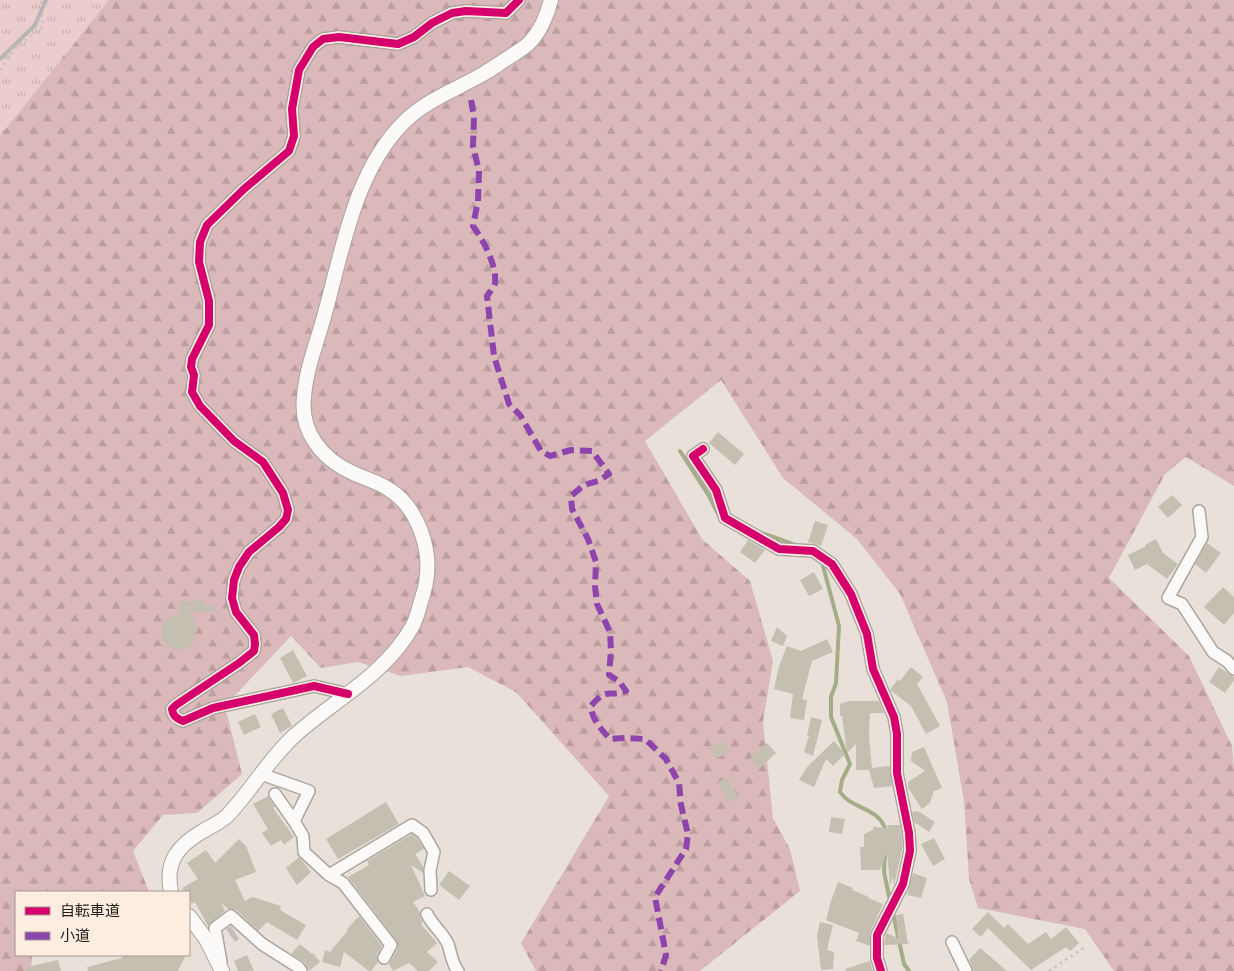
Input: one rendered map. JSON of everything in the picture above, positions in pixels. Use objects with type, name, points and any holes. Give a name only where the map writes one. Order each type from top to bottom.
[{"type":"street","points":[[348,694],[314,686],[214,708],[183,721],[177,719],[173,714],[172,709],[176,705],[254,651],[254,635],[236,612],[232,598],[234,580],[239,567],[249,552],[279,527],[286,519],[288,510],[283,493],[263,462],[234,441],[200,406],[192,392],[194,375],[191,367],[192,358],[209,325],[209,301],[199,262],[200,242],[207,225],[244,189],[289,151],[294,136],[292,109],[299,70],[313,47],[323,39],[339,37],[398,44],[414,37],[432,23],[452,13],[466,11],[506,13],[519,0]]},
{"type":"street","points":[[171,891],[169,879],[172,863],[183,844],[202,831],[220,823],[248,792],[274,757],[295,735],[376,672],[394,653],[413,626],[426,582],[427,558],[424,540],[418,525],[402,498],[374,481],[339,466],[314,442],[303,417],[308,372],[353,213],[368,172],[381,150],[404,121],[429,103],[485,73],[531,41],[546,18],[551,0]]},
{"type":"street","points":[[703,449],[693,456],[716,490],[725,518],[779,550],[813,551],[832,564],[851,594],[867,634],[873,669],[894,717],[897,734],[897,773],[909,833],[910,851],[903,884],[877,934],[877,958],[881,971]]},
{"type":"street","points":[[1199,511],[1202,537],[1168,598],[1182,604],[1213,652],[1227,660],[1234,669]]},
{"type":"street","points":[[261,774],[308,791],[294,821]]},
{"type":"street","points":[[275,794],[303,836],[304,852],[329,875],[343,883],[391,945],[384,958]]},
{"type":"street","points":[[329,875],[412,825],[423,833],[434,852],[430,870],[431,890]]},
{"type":"street","points":[[427,914],[447,942],[458,971]]},
{"type":"street","points":[[222,970],[215,928],[231,916],[262,944],[298,967],[301,971]]},
{"type":"street","points":[[190,917],[206,939],[222,970]]},
{"type":"street","points":[[952,942],[966,971]]},
{"type":"path","points":[[0,70],[14,50],[43,26],[41,0]]},
{"type":"path","points":[[391,945],[427,914]]},
{"type":"path","points":[[1049,971],[1085,947]]},
{"type":"green space","points":[[0,0],[1234,0],[1234,486],[1186,457],[1165,474],[1109,578],[1189,656],[1232,746],[1234,768],[1234,971],[1114,971],[1085,929],[978,908],[969,879],[964,801],[947,702],[900,594],[857,539],[783,478],[721,380],[645,441],[702,539],[750,581],[773,661],[763,722],[773,818],[790,849],[800,891],[700,971],[536,971],[521,943],[609,796],[516,692],[468,667],[401,676],[358,662],[321,668],[291,636],[225,706],[242,774],[197,813],[163,815],[133,851],[149,891],[15,891],[15,956],[34,956],[31,971],[0,971]]},
{"type":"green space","points":[[0,0],[109,0],[0,136]]},
{"type":"building","points":[[718,432],[744,454],[735,465],[709,443]]},
{"type":"building","points":[[1172,495],[1182,505],[1168,518],[1158,507]]},
{"type":"building","points":[[815,521],[828,525],[821,546],[808,542]]},
{"type":"building","points":[[1156,539],[1163,553],[1178,564],[1167,579],[1147,564],[1135,570],[1128,555]]},
{"type":"building","points":[[748,540],[765,550],[755,563],[740,552]]},
{"type":"building","points":[[1207,543],[1221,553],[1206,573],[1195,564]]},
{"type":"building","points":[[814,572],[823,589],[809,596],[800,580]]},
{"type":"building","points":[[1223,587],[1234,597],[1234,613],[1224,625],[1204,607]]},
{"type":"building","points":[[204,599],[204,605],[216,607],[216,612],[191,612],[197,631],[192,644],[180,650],[168,646],[161,634],[162,627],[165,621],[178,614],[181,600],[192,602],[192,600]]},
{"type":"building","points":[[777,627],[787,636],[783,646],[771,641]]},
{"type":"building","points":[[827,639],[833,652],[812,661],[802,699],[807,700],[804,720],[790,718],[793,694],[774,689],[779,666],[787,646],[801,651]]},
{"type":"building","points":[[293,650],[307,676],[293,683],[280,658]]},
{"type":"building","points":[[911,667],[923,677],[917,684],[940,726],[926,734],[911,706],[890,690],[898,679],[900,681]]},
{"type":"building","points":[[1219,667],[1234,677],[1225,693],[1209,682]]},
{"type":"building","points":[[849,701],[879,701],[884,713],[870,713],[869,736],[872,768],[890,766],[892,786],[874,788],[869,770],[856,770],[856,744],[847,753],[842,716],[840,716],[840,704]]},
{"type":"building","points":[[283,708],[292,726],[280,733],[271,714]]},
{"type":"building","points":[[255,714],[261,727],[244,735],[238,722]]},
{"type":"building","points":[[811,717],[822,720],[813,756],[804,752],[809,736],[807,736]]},
{"type":"building","points":[[723,741],[729,752],[716,759],[710,748]]},
{"type":"building","points":[[834,741],[845,754],[833,766],[826,759],[814,787],[799,780],[807,767]]},
{"type":"building","points":[[767,743],[776,753],[759,769],[749,759]]},
{"type":"building","points":[[924,747],[942,788],[934,791],[930,803],[922,809],[908,788],[908,782],[925,771],[911,761],[912,752]]},
{"type":"building","points":[[726,777],[739,797],[730,803],[718,783]]},
{"type":"building","points":[[268,796],[275,807],[273,808],[294,837],[284,845],[281,840],[271,846],[262,833],[268,829],[253,804]]},
{"type":"building","points":[[386,802],[399,824],[338,859],[326,839]]},
{"type":"building","points":[[918,811],[935,822],[929,832],[914,822],[912,812]]},
{"type":"building","points":[[831,817],[845,819],[842,834],[829,832]]},
{"type":"building","points":[[887,825],[900,825],[902,834],[902,850],[894,886],[893,877],[890,885],[887,852],[880,870],[861,870],[860,847],[864,847],[864,834],[873,830],[873,827],[888,828]]},
{"type":"building","points":[[412,834],[424,849],[415,854],[423,867],[423,873],[411,865],[425,896],[413,902],[420,912],[423,923],[421,924],[437,943],[427,952],[438,962],[429,971],[418,971],[409,963],[393,971],[389,964],[398,948],[397,941],[348,877],[369,865],[367,861]]},
{"type":"building","points":[[934,838],[945,859],[933,866],[921,844]]},
{"type":"building","points":[[239,839],[246,846],[256,872],[235,880],[245,901],[252,897],[281,906],[280,910],[306,925],[297,940],[267,922],[258,931],[236,910],[228,909],[221,903],[225,911],[208,926],[195,902],[192,904],[190,901],[190,891],[184,891],[182,888],[198,879],[187,863],[206,850],[215,863]]},
{"type":"building","points":[[299,857],[311,872],[297,885],[286,868]]},
{"type":"building","points":[[449,871],[470,886],[459,900],[439,885]]},
{"type":"building","points":[[913,873],[927,878],[921,898],[907,895]]},
{"type":"building","points":[[838,882],[883,904],[870,932],[870,946],[856,941],[859,933],[826,920]]},
{"type":"building","points":[[988,912],[1004,928],[1008,924],[1028,944],[1046,932],[1051,939],[1066,927],[1079,943],[1070,951],[1066,947],[1031,970],[988,928],[981,937],[972,929]]},
{"type":"building","points":[[903,914],[908,943],[911,944],[884,945],[886,933],[898,938],[896,915]]},
{"type":"building","points":[[359,916],[382,946],[377,955],[378,962],[371,971],[344,952],[340,967],[322,962],[325,950],[330,952]]},
{"type":"building","points":[[820,922],[833,925],[827,950],[834,952],[833,969],[821,970],[817,936]]},
{"type":"building","points":[[231,926],[239,939],[235,942],[226,929]]},
{"type":"building","points":[[300,944],[313,953],[320,962],[309,971],[304,962],[291,954]]},
{"type":"building","points":[[980,948],[1007,971],[974,971],[969,960]]},
{"type":"building","points":[[247,955],[254,971],[238,971],[234,961]]},
{"type":"building","points":[[121,956],[186,956],[178,971],[88,971],[87,967],[122,958]]},
{"type":"building","points":[[58,960],[61,971],[27,971],[27,967]]},
{"type":"building","points":[[870,961],[873,971],[846,971],[845,969]]},
{"type":"waterway","points":[[680,451],[709,496],[719,516]]},
{"type":"waterway","points":[[758,533],[796,545]]},
{"type":"waterway","points":[[820,561],[822,562],[839,626],[836,683],[831,697],[831,717],[850,764],[842,780],[840,792],[845,798],[878,818],[886,832]]},
{"type":"waterway","points":[[885,854],[884,872],[890,901]]},
{"type":"waterway","points":[[893,913],[904,964],[909,971]]},
{"type":"railway","points":[[0,59],[35,25],[46,0]]},
{"type":"marked path","points":[[471,100],[474,117],[473,146],[479,171],[478,201],[473,226],[485,245],[494,268],[495,283],[487,296],[494,356],[509,404],[520,415],[541,451],[550,456],[571,450],[592,451],[609,474],[598,481],[584,485],[571,496],[572,509],[588,539],[596,562],[595,587],[597,604],[610,632],[609,675],[619,681],[626,691],[601,696],[591,706],[593,716],[610,739],[645,739],[666,759],[679,783],[681,805],[688,834],[686,849],[655,897],[666,955],[661,971]]},
{"type":"cycle path","points":[[348,694],[314,686],[213,708],[183,721],[178,719],[172,711],[176,705],[254,651],[254,635],[236,612],[232,598],[234,580],[239,567],[249,552],[279,527],[286,519],[288,510],[283,493],[263,462],[234,441],[200,406],[192,392],[194,375],[191,367],[192,359],[209,325],[209,301],[199,262],[200,242],[207,225],[244,189],[289,151],[294,136],[292,109],[299,70],[313,47],[323,39],[339,37],[398,44],[414,37],[432,23],[452,13],[466,11],[506,13],[519,0]]},
{"type":"cycle path","points":[[703,449],[693,456],[716,490],[725,518],[779,549],[813,551],[832,564],[851,594],[867,634],[873,669],[894,717],[897,734],[897,773],[909,833],[910,851],[903,884],[877,935],[877,958],[881,971]]}]
